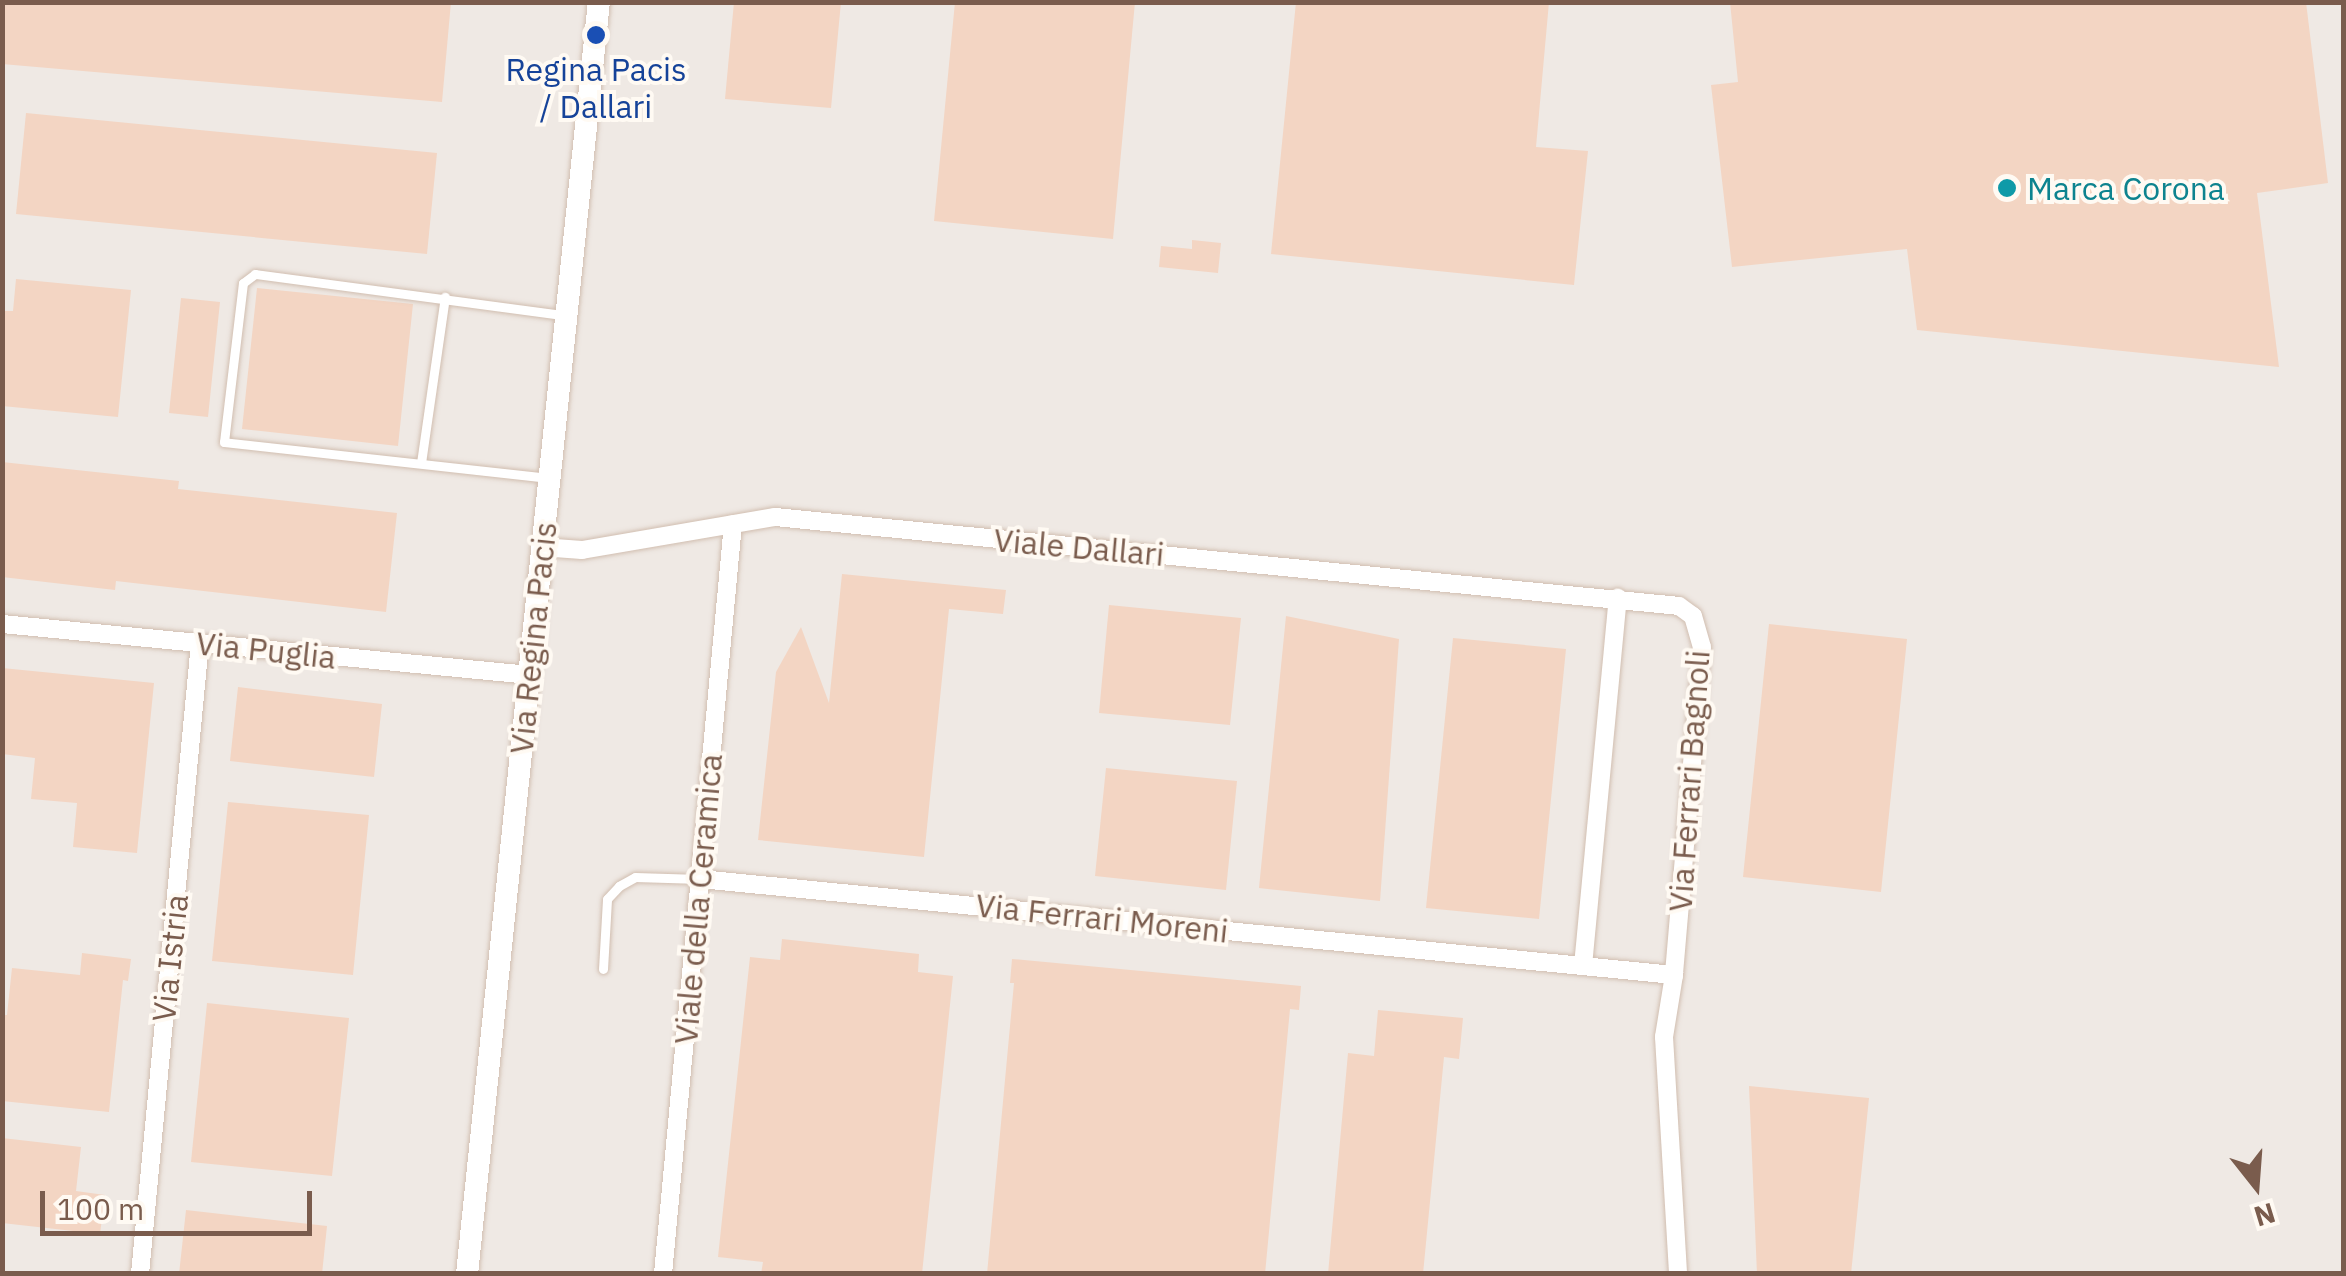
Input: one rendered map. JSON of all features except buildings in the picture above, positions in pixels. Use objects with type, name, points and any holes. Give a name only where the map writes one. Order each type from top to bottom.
[{"type":"street","name":"Via Regina Pacis","points":[[467,1274],[599,2]]},
{"type":"street","name":"Viale Dallari","points":[[541,547],[582,550],[775,517],[1618,598]]},
{"type":"street","name":"Viale della Ceramica","points":[[663,1274],[732,524]]},
{"type":"street","points":[[1583,966],[1618,598]]},
{"type":"street","name":"Via Ferrari Bagnoli","points":[[1618,598],[1679,606],[1693,616],[1700,631],[1674,975],[1664,1037],[1678,1274]]},
{"type":"street","name":"Via Puglia","points":[[2,624],[530,676]]},
{"type":"street","name":"Via Istria","points":[[140,1274],[200,643]]},
{"type":"street","name":"Via Ferrari Moreni","points":[[700,878],[1674,975]]},
{"type":"lane","points":[[548,478],[224,442],[243,283],[255,274],[566,315]]},
{"type":"lane","points":[[421,463],[445,297]]},
{"type":"lane","name":"Via Ferrari Moreni","points":[[603,968],[607,899],[619,886],[636,877],[700,878]]},
{"type":"shaded area","points":[[2,3],[2343,3],[2343,1273],[3,1273]]},
{"type":"place","name":"Regina Pacis / Dallari","points":[[596,35]]},
{"type":"place","name":"Marca Corona","points":[[2007,188]]}]
